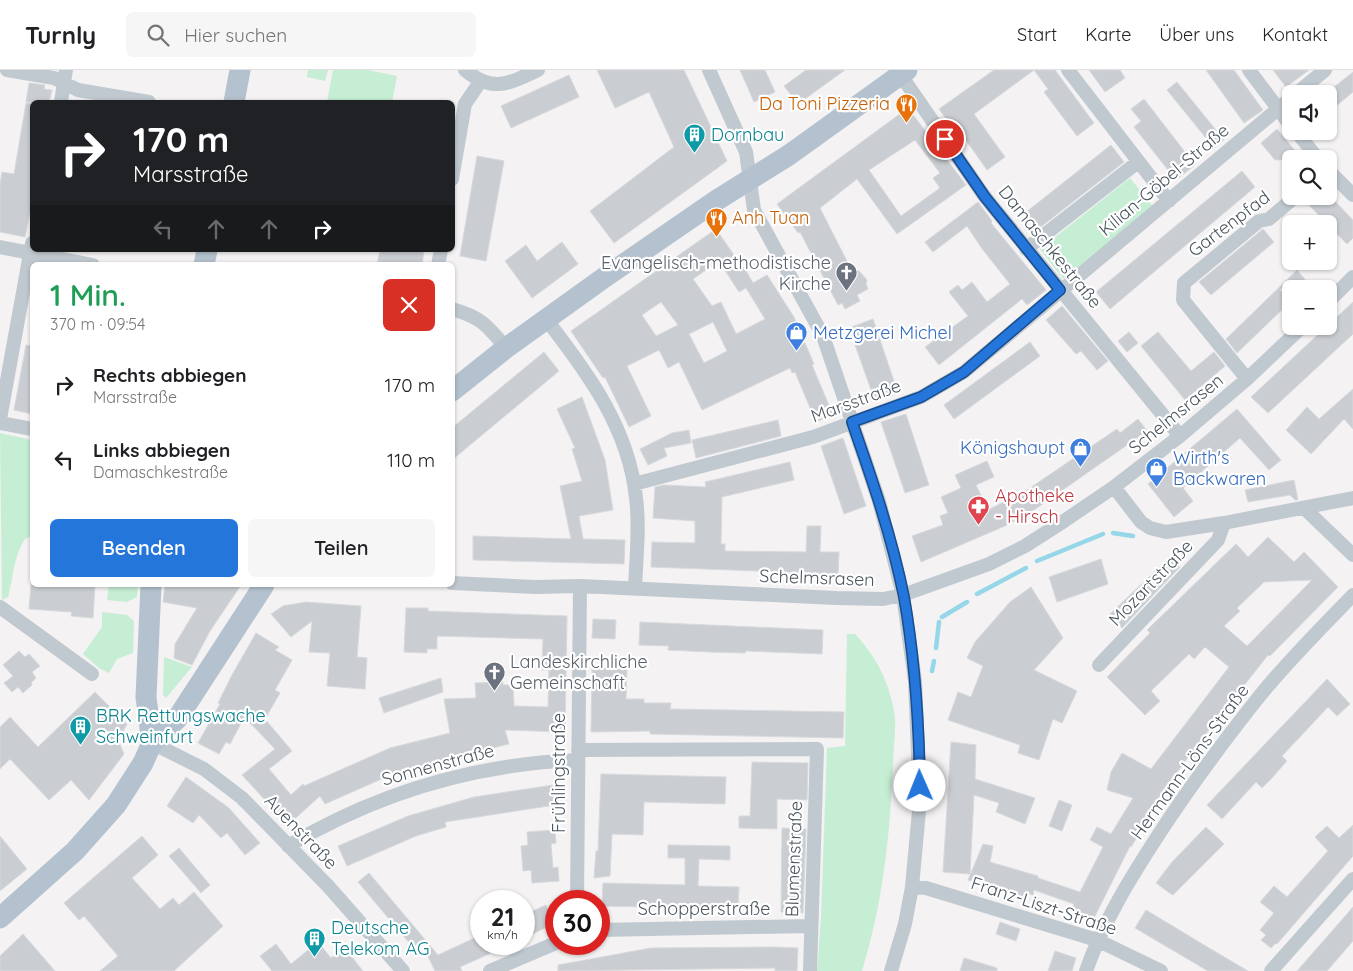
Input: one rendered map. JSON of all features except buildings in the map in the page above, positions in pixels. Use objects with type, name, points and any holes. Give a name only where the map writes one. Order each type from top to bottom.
[{"type":"main road","points":[[234,100],[240,70]]},
{"type":"main road","points":[[455,389],[546,319],[717,200],[825,131],[904,72]]},
{"type":"main road","points":[[152,587],[146,697],[152,743]]},
{"type":"main road","points":[[0,918],[65,861],[107,816],[135,777],[152,743],[177,719],[263,587]]},
{"type":"street","points":[[7,70],[54,78],[65,77]]},
{"type":"street","points":[[465,70],[480,82],[498,84],[517,80],[538,70]]},
{"type":"street","points":[[709,70],[746,152],[754,210],[823,336],[879,501],[903,595],[913,652],[920,800],[912,887],[905,924],[890,971]]},
{"type":"street","points":[[1068,70],[1169,201]]},
{"type":"street","points":[[1249,70],[1282,115]]},
{"type":"street","points":[[1307,85],[1325,70]]},
{"type":"street","name":"Damaschkestraße","points":[[904,72],[985,197],[1180,436]]},
{"type":"street","points":[[61,100],[65,77]]},
{"type":"street","points":[[65,77],[78,90],[137,100]]},
{"type":"street","points":[[455,162],[465,104],[480,82]]},
{"type":"street","name":"Kilian-Göbel-Straße","points":[[1060,290],[1282,105]]},
{"type":"street","points":[[1303,140],[1311,150]]},
{"type":"street","points":[[1026,249],[1138,162]]},
{"type":"street","points":[[1337,179],[1353,195]]},
{"type":"street","name":"Gartenpfad","points":[[1248,379],[1183,300],[1184,283],[1259,220],[1269,219],[1285,205]]},
{"type":"street","points":[[0,247],[30,248]]},
{"type":"street","points":[[0,419],[31,252]]},
{"type":"street","points":[[46,252],[82,262]]},
{"type":"street","points":[[1337,293],[1353,277]]},
{"type":"street","name":"Marsstraße","points":[[634,484],[813,437],[921,397],[964,372],[1060,290]]},
{"type":"street","points":[[455,310],[484,322],[506,348]]},
{"type":"street","points":[[546,319],[601,396],[623,442],[634,484],[638,517],[635,589]]},
{"type":"street","name":"Schelmsrasen","points":[[455,583],[536,587],[580,586],[883,600],[903,595],[964,574],[1024,546],[1114,487],[1180,436],[1248,379],[1293,335]]},
{"type":"street","points":[[0,423],[30,429]]},
{"type":"street","name":"Mozartstraße","points":[[1114,487],[1134,514],[1150,528],[1166,532],[1224,523],[1353,498]]},
{"type":"street","points":[[1304,508],[1353,555]]},
{"type":"street","name":"Mozartstraße","points":[[1098,665],[1218,540],[1224,523]]},
{"type":"street","name":"Frühlingstraße","points":[[577,890],[580,586]]},
{"type":"street","name":"Hermann-Löns-Straße","points":[[1086,971],[1097,940],[1149,850],[1215,754],[1264,692],[1353,595]]},
{"type":"street","points":[[0,607],[92,674]]},
{"type":"street","name":"Auenstraße","points":[[152,743],[184,758],[218,778],[242,798],[328,886],[403,971]]},
{"type":"street","name":"Sonnenstraße","points":[[288,846],[354,811],[420,785],[497,768],[578,755],[817,749]]},
{"type":"street","name":"Blumenstraße","points":[[810,971],[817,749]]},
{"type":"street","points":[[1271,971],[1353,879]]},
{"type":"street","name":"Franz-Liszt-Straße","points":[[912,887],[926,888],[1097,940],[1161,971]]},
{"type":"street","name":"Schopperstraße","points":[[610,930],[810,926]]},
{"type":"street","points":[[490,971],[545,948]]},
{"type":"green space","points":[[308,70],[328,70],[325,81],[307,77]]},
{"type":"green space","points":[[333,70],[368,70],[397,76],[392,100],[327,100]]},
{"type":"green space","points":[[1130,178],[1154,208],[1063,279],[1040,249]]},
{"type":"green space","points":[[0,433],[30,440],[30,537],[25,539],[21,546],[8,597],[2,600]]},
{"type":"green space","points":[[109,587],[138,587],[137,597],[127,602],[107,600]]},
{"type":"green space","points":[[102,612],[127,615],[134,621],[133,653],[117,659],[109,673],[99,668],[83,654],[102,627]]},
{"type":"green space","points":[[847,634],[855,634],[875,660],[885,679],[894,711],[890,817],[880,894],[862,971],[817,971],[821,918],[827,748],[845,746]]},
{"type":"green space","points":[[164,657],[192,667],[166,698],[163,695]]},
{"type":"waterway","points":[[1113,533],[1133,536]]},
{"type":"waterway","points":[[1037,561],[1103,534]]},
{"type":"waterway","points":[[977,594],[1026,568]]},
{"type":"waterway","points":[[942,617],[967,602]]},
{"type":"waterway","points":[[936,648],[939,622]]},
{"type":"waterway","points":[[932,671],[934,661]]},
{"type":"place","name":"Da Toni Pizzeria","points":[[906,123]]},
{"type":"place","name":"Dornbau","points":[[695,154]]},
{"type":"place","name":"Anh Tuan","points":[[716,237]]},
{"type":"place","name":"Evangelisch-methodistische Kirche","points":[[847,292]]},
{"type":"place","name":"Metzgerei Michel","points":[[797,352]]},
{"type":"place","name":"Königshaupt","points":[[1081,467]]},
{"type":"place","name":"Wirth's Backwaren","points":[[1157,487]]},
{"type":"place","name":"Apotheke - Hirsch","points":[[979,525]]},
{"type":"place","name":"Landeskirchliche Gemeinschaft","points":[[494,691]]},
{"type":"place","name":"BRK Rettungswache Schweinfurt","points":[[80,745]]},
{"type":"place","name":"Deutsche Telekom AG","points":[[315,957]]},
{"type":"route","points":[[920,786],[913,652],[903,595],[879,501],[852,422],[921,397],[964,372],[1060,290],[985,197],[945,139]]}]
